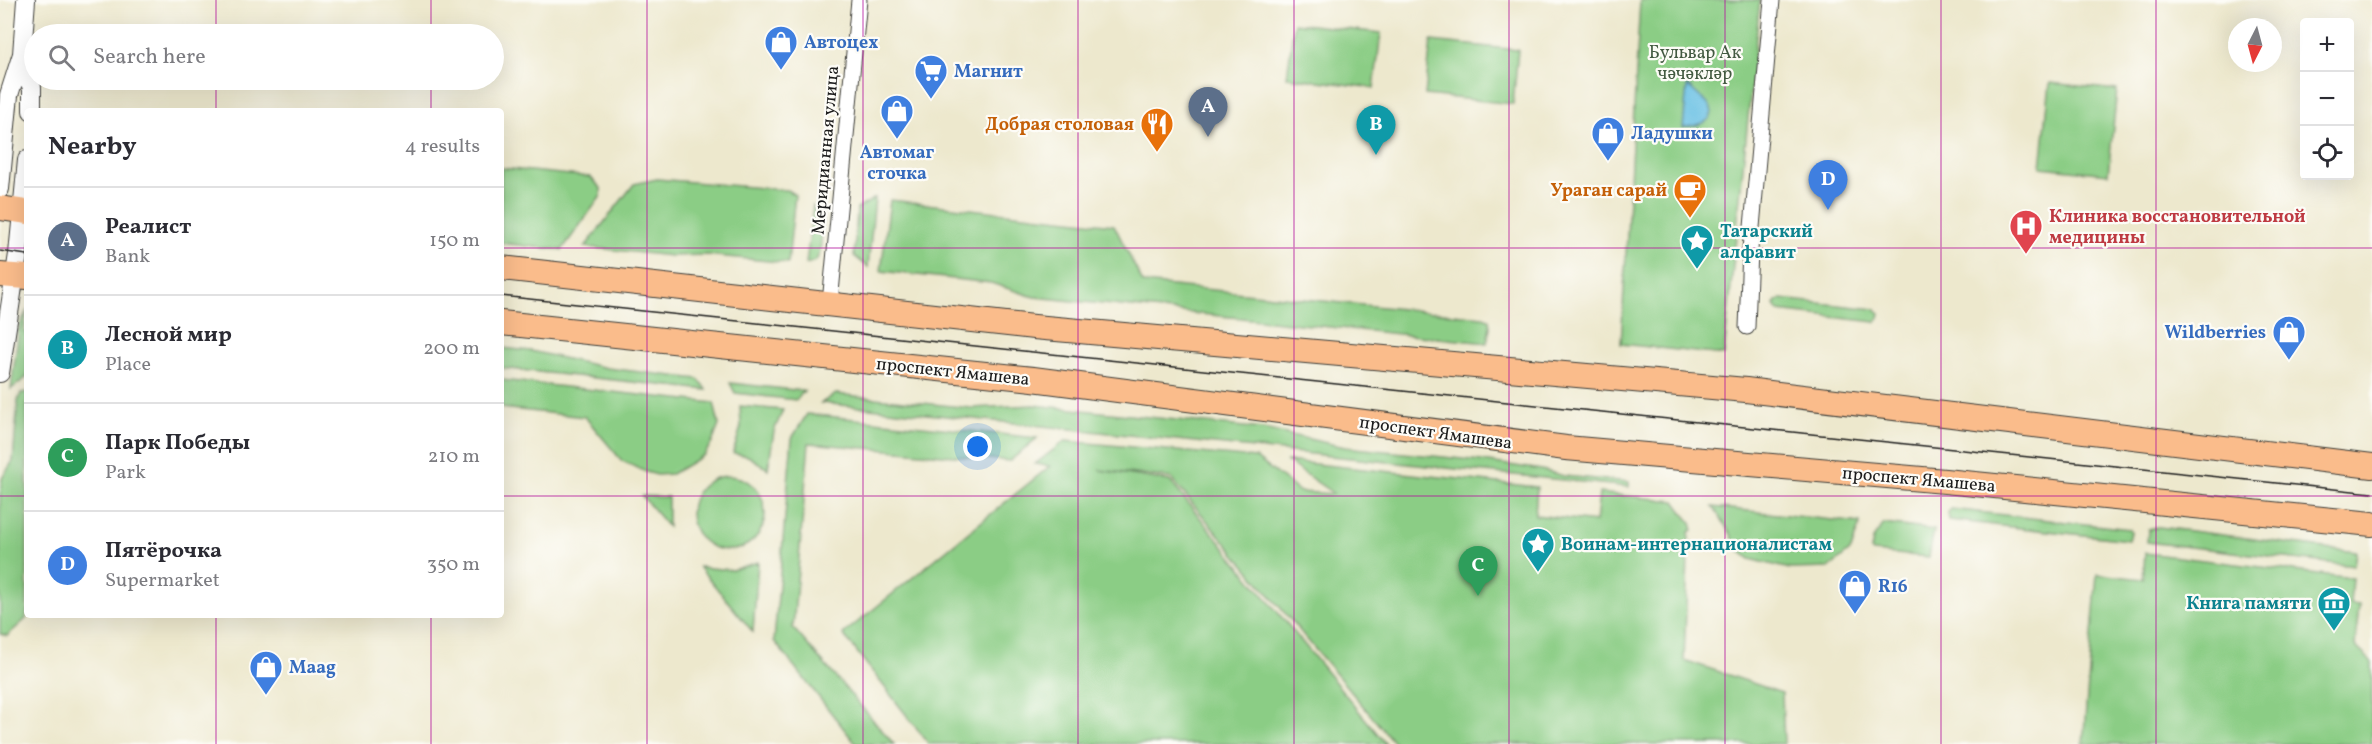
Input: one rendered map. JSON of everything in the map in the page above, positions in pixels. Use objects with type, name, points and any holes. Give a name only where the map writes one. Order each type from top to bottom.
[{"type":"main road","points":[[504,268],[1034,327],[1746,390],[2372,466]]},
{"type":"main road","name":"проспект Ямашева","points":[[504,323],[1033,379],[1566,448],[1956,482],[2372,524]]},
{"type":"street","points":[[24,24],[26,0]]},
{"type":"street","name":"Меридианная улица","points":[[830,303],[859,0]]},
{"type":"street","points":[[1747,327],[1750,250],[1772,0]]},
{"type":"street","points":[[24,27],[22,54],[24,71]]},
{"type":"street","points":[[0,189],[9,95],[22,54]]},
{"type":"street","points":[[32,90],[32,108]]},
{"type":"street","points":[[0,373],[13,276],[16,210],[24,174]]},
{"type":"green space","name":"Бульвар Ак чәчәкләр","points":[[1640,0],[1760,0],[1724,355],[1621,344]]},
{"type":"green space","points":[[1294,23],[1381,33],[1374,88],[1287,77]]},
{"type":"green space","points":[[1431,41],[1518,50],[1513,104],[1425,95]]},
{"type":"green space","points":[[2050,83],[2117,90],[2108,174],[2041,167]]},
{"type":"green space","points":[[504,168],[590,177],[601,188],[601,196],[562,250],[504,243]]},
{"type":"green space","points":[[657,179],[787,190],[795,195],[788,263],[706,255],[671,256],[585,247],[634,184]]},
{"type":"green space","points":[[875,198],[868,267],[854,256],[857,209]]},
{"type":"green space","points":[[890,200],[1114,225],[1143,283],[1483,317],[1489,319],[1487,343],[1034,297],[991,283],[881,271]]},
{"type":"green space","points":[[813,206],[823,221],[820,252],[816,261],[806,264]]},
{"type":"green space","points":[[1781,299],[1875,309],[1880,313],[1875,322],[1778,311],[1774,305]]},
{"type":"green space","points":[[24,317],[24,379],[11,389],[19,328]]},
{"type":"green space","points":[[504,348],[531,351],[607,368],[698,379],[707,390],[504,368]]},
{"type":"green space","points":[[504,380],[714,403],[719,425],[704,455],[672,474],[657,475],[622,461],[585,417],[504,408]]},
{"type":"green space","points":[[730,383],[804,391],[796,400],[735,393]]},
{"type":"green space","points":[[24,392],[24,618],[26,618],[7,636],[0,634],[0,495],[2,478],[13,461],[18,401],[21,393]]},
{"type":"green space","points":[[836,394],[971,408],[1034,405],[1263,429],[1345,447],[1482,461],[1542,470],[1564,476],[1629,482],[1629,487],[821,403]]},
{"type":"green space","points":[[740,406],[783,410],[774,431],[768,469],[748,456],[733,453],[741,427]]},
{"type":"green space","points":[[807,414],[1037,438],[1010,461],[809,443],[793,628],[894,744],[856,744],[774,641],[792,438]]},
{"type":"green space","points":[[1065,441],[1256,458],[1300,492],[1334,494],[1286,461],[1537,487],[1535,515],[1596,522],[1599,493],[1675,501],[1691,523],[1693,530],[1689,532],[1684,660],[1782,693],[1784,744],[1395,744],[1171,478],[1099,470],[1170,481],[1386,744],[929,744],[843,634],[1050,466],[1035,464]]},
{"type":"green space","points":[[721,476],[735,476],[749,482],[759,492],[765,506],[763,527],[749,544],[735,550],[721,550],[707,544],[697,534],[691,520],[691,506],[697,492],[707,482]]},
{"type":"green space","points":[[642,496],[668,497],[668,527]]},
{"type":"green space","points":[[1713,507],[1860,523],[1851,550],[1829,568],[1790,569],[1750,559],[1734,546],[1731,534]]},
{"type":"green space","points":[[1951,509],[2130,529],[2131,533],[2128,540],[1949,520],[1948,513]]},
{"type":"green space","points":[[1884,524],[1934,530],[1929,557],[1873,552],[1871,550],[1873,539]]},
{"type":"green space","points":[[2159,527],[2356,552],[2354,566],[2147,542],[2148,530]]},
{"type":"green space","points":[[2145,553],[2352,578],[2350,604],[2359,605],[2355,646],[2372,662],[2372,744],[2083,744],[2097,574],[2143,579]]},
{"type":"green space","points":[[758,562],[753,632],[699,567],[732,570]]},
{"type":"water","points":[[1687,85],[1710,106],[1712,112],[1705,122],[1683,128]]},
{"type":"tram line","points":[[0,251],[24,255]]},
{"type":"tram line","points":[[504,296],[2372,493]]},
{"type":"place","name":"Автоцех","points":[[781,71]]},
{"type":"place","name":"Магнит","points":[[931,100]]},
{"type":"place","name":"Реалист","points":[[1208,137]]},
{"type":"place","name":"Автомаг сточка","points":[[897,140]]},
{"type":"place","name":"Добрая столовая","points":[[1157,153]]},
{"type":"place","name":"Лесной мир","points":[[1376,155]]},
{"type":"place","name":"Ладушки","points":[[1608,162]]},
{"type":"place","name":"Пятёрочка","points":[[1828,210]]},
{"type":"place","name":"Ураган сарай","points":[[1690,219]]},
{"type":"place","name":"Клиника восстановительной медицины","points":[[2026,255]]},
{"type":"place","name":"Татарский алфавит","points":[[1697,270]]},
{"type":"place","name":"Wildberries","points":[[2289,361]]},
{"type":"place","name":"Воинам-интернационалистам","points":[[1538,573]]},
{"type":"place","name":"Парк Победы","points":[[1478,596]]},
{"type":"place","name":"R16","points":[[1855,615]]},
{"type":"place","name":"Книга памяти","points":[[2334,632]]},
{"type":"place","name":"Maag","points":[[266,696]]}]
